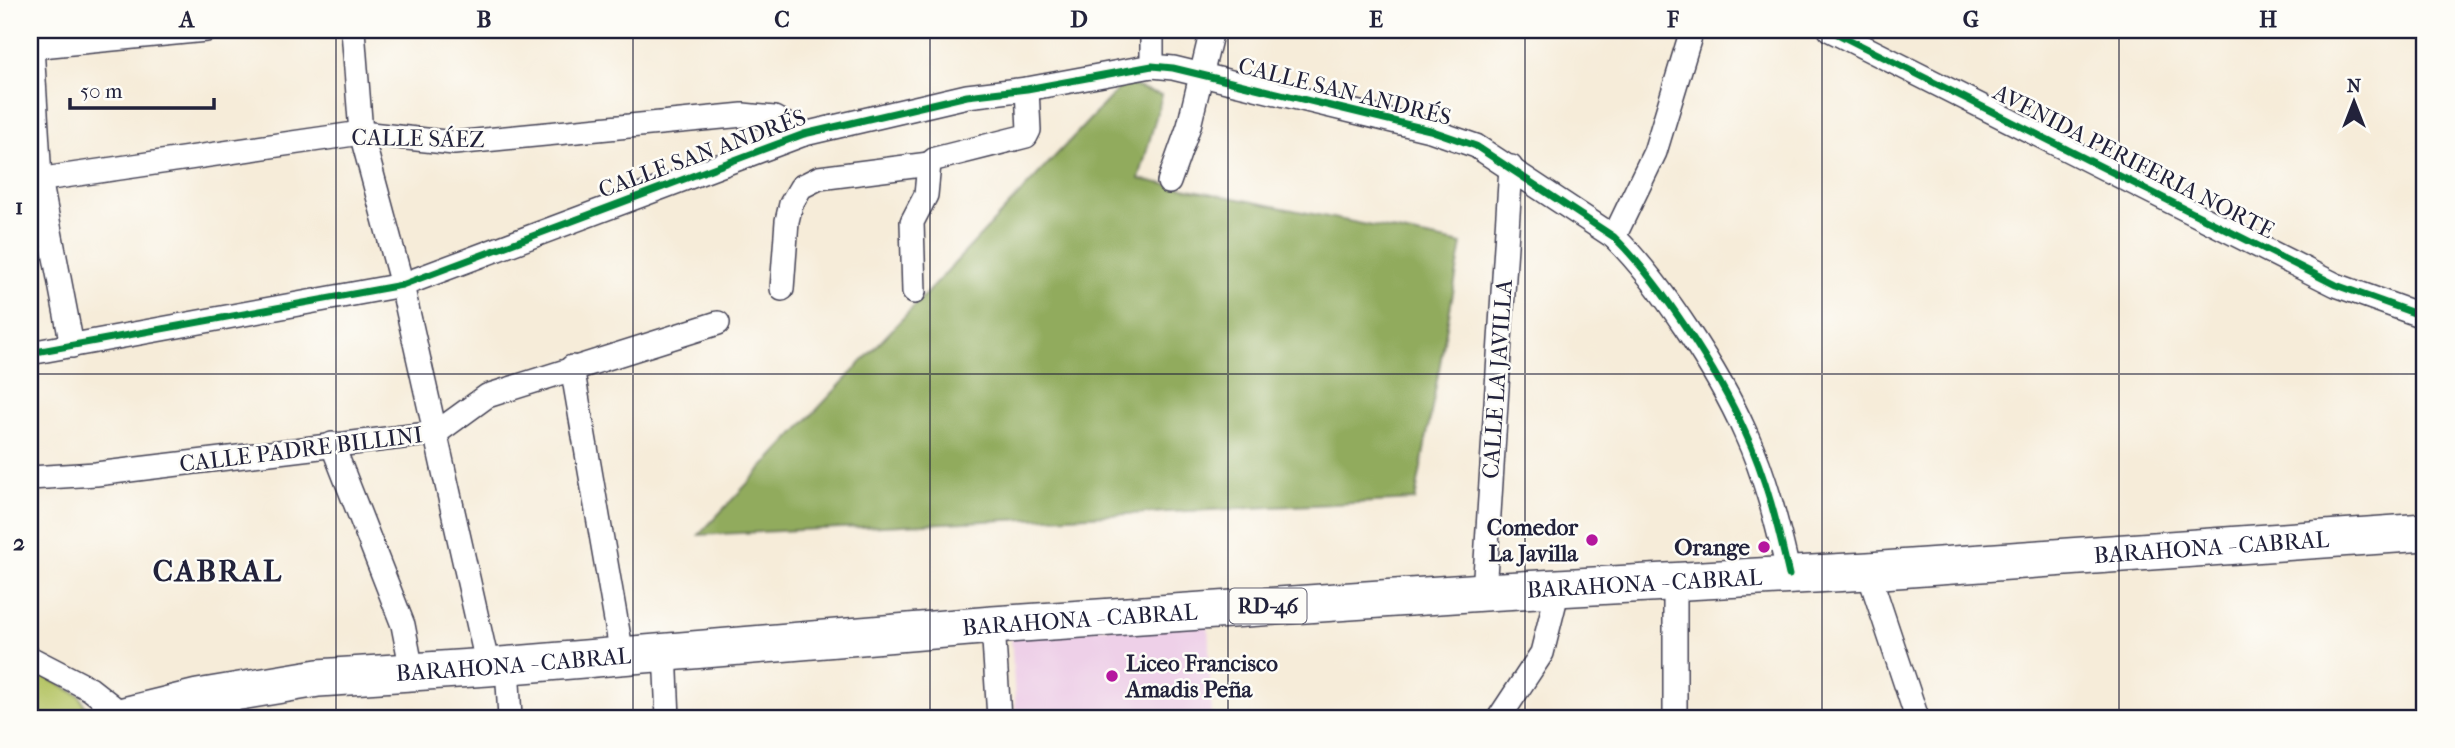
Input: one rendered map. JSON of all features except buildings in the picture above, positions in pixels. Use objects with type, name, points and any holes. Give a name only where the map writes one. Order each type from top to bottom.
[{"type":"main road","name":"BARAHONA - CABRAL","points":[[123,717],[198,698],[318,678],[498,666],[993,625],[1485,592],[1868,571],[2425,532]]},
{"type":"street","points":[[72,346],[35,180],[31,41],[206,30]]},
{"type":"street","points":[[353,30],[361,133],[402,285],[436,433],[510,718]]},
{"type":"street","points":[[1152,30],[1152,66]]},
{"type":"street","points":[[1169,182],[1189,126],[1212,30]]},
{"type":"street","points":[[1614,237],[1655,152],[1692,30]]},
{"type":"street","name":"AVENIDA PERIFERIA NORTE","points":[[1830,30],[2336,285],[2425,317]]},
{"type":"street","name":"CALLE SAN ANDRÉS","points":[[30,353],[402,285],[804,134],[967,96],[1027,89],[1152,66],[1202,74],[1430,130],[1476,146],[1614,237],[1639,264],[1699,350],[1745,432],[1778,524],[1789,575]]},
{"type":"street","points":[[782,289],[791,204],[802,187],[818,178],[929,164],[935,159],[1026,136],[1029,130],[1027,89]]},
{"type":"street","name":"CALLE SÁEZ","points":[[35,180],[361,133],[454,143],[743,115],[774,118],[804,134]]},
{"type":"street","points":[[914,292],[912,222],[926,195],[929,164]]},
{"type":"street","name":"CALLE LA JAVILLA","points":[[1485,592],[1511,167]]},
{"type":"street","name":"CALLE PADRE BILLINI","points":[[30,478],[96,474],[436,433],[488,396],[572,367],[718,323]]},
{"type":"street","points":[[572,367],[622,655]]},
{"type":"street","points":[[332,444],[403,625],[412,671]]},
{"type":"street","points":[[1868,571],[1917,718]]},
{"type":"street","points":[[1675,582],[1675,718]]},
{"type":"street","points":[[1499,718],[1542,653],[1558,589]]},
{"type":"street","points":[[993,625],[999,718]]},
{"type":"street","points":[[665,651],[668,718]]},
{"type":"street","points":[[30,658],[90,689],[123,717]]},
{"type":"shaded area","name":"Liceo Francisco Amadis Peña","points":[[1208,621],[1212,718],[1016,718],[1011,634]]},
{"type":"green space","points":[[1124,83],[1162,95],[1139,179],[1462,244],[1415,500],[699,535]]},
{"type":"green space","points":[[30,668],[79,695],[87,710],[63,718],[30,718]]},
{"type":"cycle path","points":[[1830,30],[2336,285],[2425,317]]},
{"type":"cycle path","points":[[30,353],[402,285],[804,134],[967,96],[1027,89],[1152,66],[1173,68],[1430,130],[1476,146],[1614,237],[1669,303],[1704,356],[1734,409],[1765,484],[1789,575]]},
{"type":"place","name":"Comedor La Javilla","points":[[1592,540]]},
{"type":"place","name":"Orange","points":[[1764,547]]},
{"type":"place","name":"Liceo Francisco Amadis Peña","points":[[1112,676]]},
{"type":"district","name":"CABRAL","points":[[218,571]]}]
